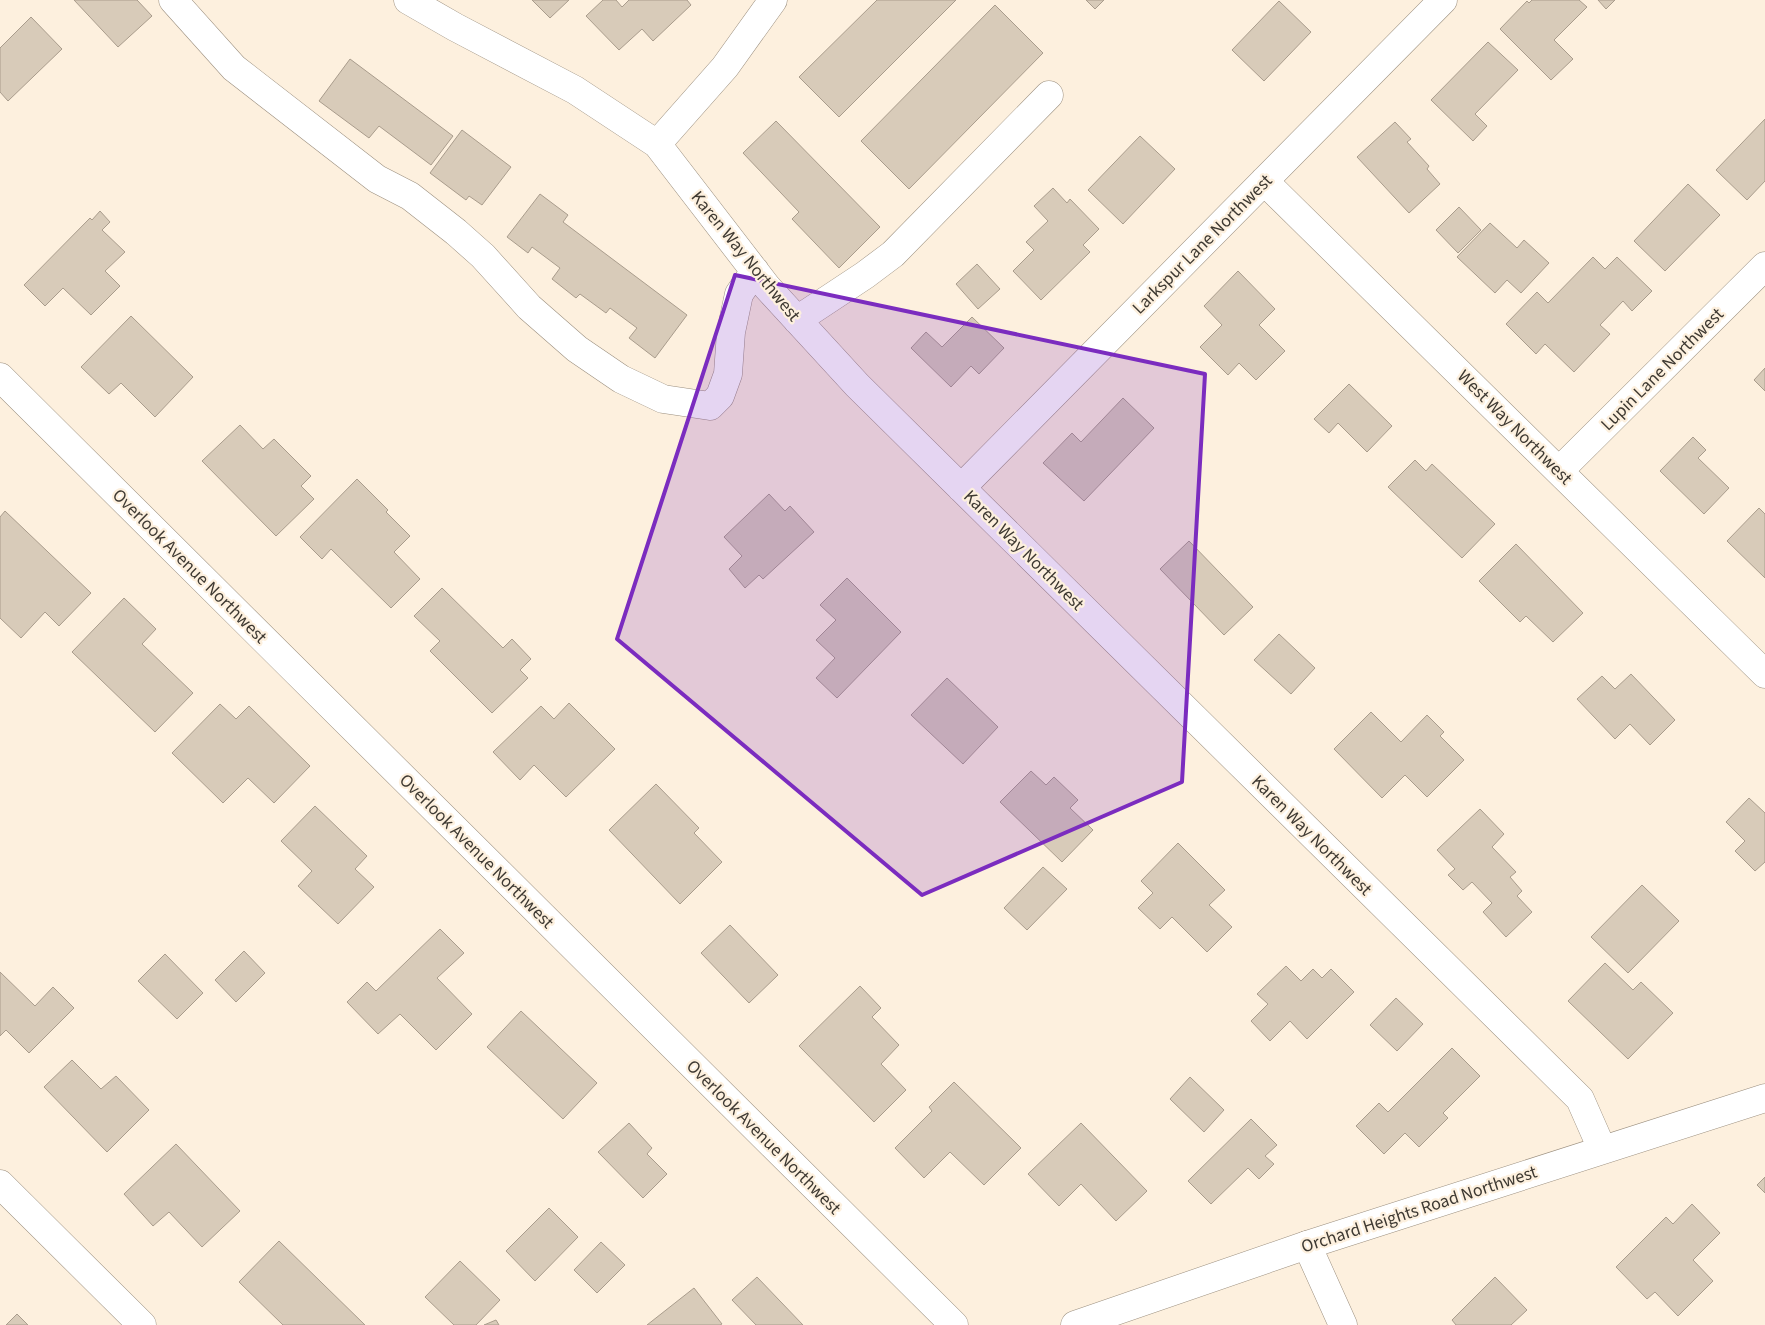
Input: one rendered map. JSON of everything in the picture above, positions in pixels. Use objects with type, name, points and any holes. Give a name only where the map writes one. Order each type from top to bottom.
[{"type":"street","points":[[173,0],[234,68],[377,179],[410,196],[456,232],[482,256],[529,307],[577,349],[621,379],[663,399],[710,406],[720,396],[728,374],[732,332],[739,294],[755,271]]},
{"type":"street","name":"Karen Way Northwest","points":[[408,0],[575,90],[657,144],[755,271],[857,385],[1580,1099],[1602,1149]]},
{"type":"street","points":[[657,144],[724,67],[773,0]]},
{"type":"street","name":"Larkspur Lane Northwest","points":[[961,488],[1443,0]]},
{"type":"street","points":[[797,320],[865,276],[893,254],[1049,95]]},
{"type":"street","name":"West Way Northwest","points":[[1264,181],[1765,674]]},
{"type":"street","name":"Lupin Lane Northwest","points":[[1559,471],[1765,266]]},
{"type":"street","name":"Overlook Avenue Northwest","points":[[0,377],[954,1325]]},
{"type":"street","name":"Orchard Heights Road Northwest","points":[[1075,1325],[1307,1245],[1765,1098]]},
{"type":"street","points":[[0,1184],[142,1325]]},
{"type":"street","points":[[1307,1245],[1343,1325]]},
{"type":"highlighted area","points":[[735,275],[1205,374],[1182,782],[922,895],[617,639]]},
{"type":"building","points":[[74,0],[137,0],[152,16],[118,47]]},
{"type":"building","points":[[532,0],[569,0],[550,18]]},
{"type":"building","points":[[603,0],[616,0],[622,7],[629,0],[687,0],[691,5],[653,41],[642,29],[619,50],[586,16]]},
{"type":"building","points":[[877,0],[956,0],[839,117],[799,77]]},
{"type":"building","points":[[1086,0],[1104,0],[1095,9]]},
{"type":"building","points":[[1532,0],[1579,0],[1587,7],[1554,40],[1573,59],[1551,80],[1500,29],[1527,1],[1529,3]]},
{"type":"building","points":[[1598,0],[1615,0],[1606,9]]},
{"type":"building","points":[[1279,1],[1311,32],[1264,81],[1232,50]]},
{"type":"building","points":[[995,5],[1043,53],[909,189],[861,141]]},
{"type":"building","points":[[31,17],[62,49],[8,101],[0,92],[0,48]]},
{"type":"building","points":[[1488,42],[1518,70],[1475,114],[1487,126],[1473,141],[1431,100]]},
{"type":"building","points":[[350,59],[453,136],[431,165],[379,126],[369,138],[319,101]]},
{"type":"building","points":[[1765,119],[1765,181],[1747,200],[1716,170]]},
{"type":"building","points":[[776,121],[880,227],[839,268],[792,219],[799,212],[743,153]]},
{"type":"building","points":[[1395,122],[1411,139],[1407,142],[1429,166],[1427,169],[1440,184],[1409,213],[1357,157]]},
{"type":"building","points":[[462,130],[511,167],[482,205],[469,196],[466,200],[430,173]]},
{"type":"building","points":[[1140,136],[1175,169],[1123,224],[1088,190]]},
{"type":"building","points":[[1688,184],[1720,215],[1665,271],[1634,241]]},
{"type":"building","points":[[1053,188],[1067,203],[1070,199],[1099,229],[1083,245],[1090,252],[1041,300],[1013,271],[1034,250],[1026,242],[1048,221],[1034,206]]},
{"type":"building","points":[[540,194],[568,215],[563,222],[687,315],[655,358],[629,338],[637,328],[610,308],[606,313],[580,294],[576,298],[552,279],[560,268],[532,247],[528,253],[507,237]]},
{"type":"building","points":[[1459,207],[1481,230],[1458,253],[1436,230]]},
{"type":"building","points":[[100,211],[110,222],[102,230],[125,252],[105,271],[120,286],[91,315],[63,288],[45,306],[24,285],[90,218],[92,220]]},
{"type":"building","points":[[1490,223],[1517,248],[1524,240],[1549,263],[1521,293],[1507,280],[1495,293],[1457,257]]},
{"type":"building","points":[[1593,257],[1605,269],[1617,257],[1652,291],[1632,311],[1623,301],[1600,325],[1610,334],[1574,372],[1545,344],[1536,354],[1506,324],[1537,292],[1548,303]]},
{"type":"building","points":[[977,264],[1000,289],[978,309],[956,284]]},
{"type":"building","points":[[1238,271],[1275,309],[1259,325],[1285,351],[1256,380],[1239,363],[1228,375],[1200,347],[1222,325],[1204,306]]},
{"type":"building","points":[[131,316],[193,377],[155,417],[121,383],[109,394],[81,367]]},
{"type":"building","points":[[972,317],[1004,348],[979,374],[971,366],[951,387],[911,348],[926,332],[942,347]]},
{"type":"building","points":[[1765,368],[1765,391],[1754,380]]},
{"type":"building","points":[[1349,384],[1392,426],[1367,452],[1338,423],[1329,433],[1314,419]]},
{"type":"building","points":[[1123,398],[1154,428],[1084,501],[1043,463],[1072,433],[1081,442]]},
{"type":"building","points":[[240,425],[263,449],[274,439],[311,476],[301,486],[314,499],[276,536],[202,461]]},
{"type":"building","points":[[1693,437],[1706,450],[1698,458],[1729,488],[1704,514],[1660,471]]},
{"type":"building","points":[[1415,460],[1426,471],[1432,464],[1495,524],[1462,558],[1388,487]]},
{"type":"building","points":[[357,479],[388,510],[386,512],[410,536],[394,552],[420,579],[391,608],[331,549],[322,559],[300,537]]},
{"type":"building","points":[[769,494],[785,511],[790,506],[814,532],[763,579],[759,575],[745,588],[729,569],[742,556],[724,537]]},
{"type":"building","points":[[1759,508],[1765,514],[1765,578],[1727,541]]},
{"type":"building","points":[[5,511],[91,593],[59,626],[45,612],[21,638],[0,618],[0,517]]},
{"type":"building","points":[[1189,541],[1253,607],[1224,635],[1160,569]]},
{"type":"building","points":[[1516,544],[1583,613],[1553,642],[1526,616],[1520,622],[1479,581]]},
{"type":"building","points":[[847,578],[901,632],[837,698],[816,678],[835,658],[816,640],[836,620],[820,605]]},
{"type":"building","points":[[442,588],[503,648],[512,639],[531,659],[520,670],[528,678],[492,713],[430,651],[440,641],[414,616]]},
{"type":"building","points":[[124,598],[156,629],[142,644],[193,693],[155,732],[72,652]]},
{"type":"building","points":[[1279,634],[1315,668],[1291,694],[1254,660]]},
{"type":"building","points":[[1631,674],[1675,720],[1650,745],[1630,724],[1615,739],[1577,699],[1602,676],[1615,689]]},
{"type":"building","points":[[947,678],[998,727],[963,764],[911,715]]},
{"type":"building","points":[[569,703],[615,749],[566,797],[534,765],[520,780],[493,752],[541,706],[554,719]]},
{"type":"building","points":[[220,704],[236,719],[249,706],[310,766],[274,803],[248,778],[223,803],[172,753]]},
{"type":"building","points":[[1371,712],[1401,742],[1427,715],[1444,732],[1440,736],[1464,760],[1427,797],[1405,775],[1382,798],[1334,749]]},
{"type":"building","points":[[1031,771],[1046,785],[1054,777],[1078,800],[1070,808],[1093,830],[1062,862],[1000,802]]},
{"type":"building","points":[[656,784],[699,828],[694,833],[722,862],[680,904],[609,830]]},
{"type":"building","points":[[1749,798],[1765,813],[1765,862],[1755,871],[1735,851],[1745,841],[1726,822]]},
{"type":"building","points":[[315,806],[367,856],[355,869],[374,887],[338,924],[298,886],[312,871],[281,841]]},
{"type":"building","points":[[1480,809],[1504,834],[1492,847],[1516,872],[1510,877],[1522,891],[1517,896],[1532,912],[1506,937],[1483,912],[1492,903],[1472,882],[1463,890],[1448,875],[1455,869],[1437,850]]},
{"type":"building","points":[[1178,843],[1225,890],[1209,905],[1232,927],[1207,952],[1172,917],[1160,929],[1138,908],[1153,893],[1141,881]]},
{"type":"building","points":[[1043,867],[1067,889],[1027,930],[1004,908]]},
{"type":"building","points":[[1642,885],[1679,921],[1628,973],[1591,937]]},
{"type":"building","points":[[730,925],[778,975],[749,1003],[701,953]]},
{"type":"building","points":[[440,929],[464,953],[437,978],[472,1014],[436,1050],[400,1014],[378,1034],[347,1002],[367,982],[376,991]]},
{"type":"building","points":[[244,951],[265,973],[236,1002],[215,980]]},
{"type":"building","points":[[165,954],[203,993],[177,1019],[138,981]]},
{"type":"building","points":[[1605,963],[1633,990],[1641,982],[1673,1013],[1628,1059],[1568,1001]]},
{"type":"building","points":[[1286,966],[1301,981],[1313,969],[1322,978],[1331,969],[1354,992],[1307,1039],[1290,1021],[1270,1041],[1251,1021],[1268,1004],[1257,994]]},
{"type":"building","points":[[0,972],[35,1006],[53,987],[74,1008],[29,1053],[6,1030],[0,1036]]},
{"type":"building","points":[[860,986],[881,1008],[872,1017],[899,1045],[881,1064],[906,1090],[874,1122],[799,1046]]},
{"type":"building","points":[[1396,998],[1423,1024],[1397,1051],[1370,1025]]},
{"type":"building","points":[[521,1011],[597,1083],[563,1119],[487,1047]]},
{"type":"building","points":[[1452,1048],[1480,1076],[1443,1113],[1448,1118],[1419,1147],[1405,1133],[1384,1154],[1356,1126],[1379,1103],[1388,1112]]},
{"type":"building","points":[[72,1060],[101,1089],[116,1076],[149,1110],[107,1152],[44,1087]]},
{"type":"building","points":[[1190,1077],[1224,1110],[1204,1132],[1170,1099]]},
{"type":"building","points":[[954,1082],[1021,1148],[984,1185],[950,1152],[924,1178],[895,1148],[932,1111],[929,1107]]},
{"type":"building","points":[[1251,1119],[1277,1145],[1265,1156],[1274,1164],[1259,1179],[1248,1168],[1211,1204],[1188,1181]]},
{"type":"building","points":[[629,1123],[652,1148],[647,1154],[667,1174],[643,1198],[598,1152]]},
{"type":"building","points":[[1081,1123],[1147,1191],[1116,1221],[1081,1184],[1059,1206],[1028,1174]]},
{"type":"building","points":[[176,1144],[240,1211],[202,1247],[169,1212],[153,1226],[124,1194]]},
{"type":"building","points":[[1765,1177],[1765,1193],[1757,1185]]},
{"type":"building","points":[[1692,1204],[1720,1233],[1693,1260],[1713,1281],[1678,1316],[1655,1292],[1647,1299],[1616,1267],[1666,1217],[1673,1224]]},
{"type":"building","points":[[549,1208],[578,1237],[535,1281],[506,1251]]},
{"type":"building","points":[[279,1241],[365,1325],[283,1325],[239,1282]]},
{"type":"building","points":[[601,1242],[625,1265],[597,1293],[574,1270]]},
{"type":"building","points":[[460,1261],[500,1300],[476,1325],[454,1325],[425,1297]]},
{"type":"building","points":[[757,1277],[803,1325],[756,1325],[732,1300]]},
{"type":"building","points":[[1495,1277],[1527,1310],[1511,1325],[1456,1325],[1452,1320]]},
{"type":"building","points":[[694,1288],[722,1324],[647,1325]]},
{"type":"building","points":[[17,1314],[28,1325],[6,1325]]},
{"type":"building","points":[[496,1320],[499,1325],[484,1325]]}]
